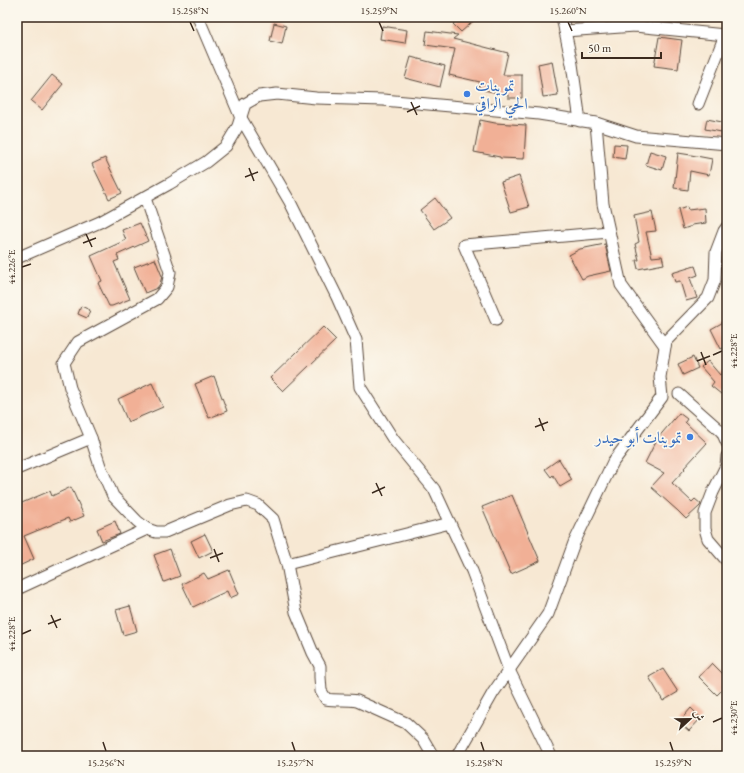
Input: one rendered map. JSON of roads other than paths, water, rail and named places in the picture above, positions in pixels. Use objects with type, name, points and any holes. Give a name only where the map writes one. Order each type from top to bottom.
[{"type":"street","points":[[198,17],[240,118],[290,202],[337,297],[356,340],[360,387],[393,439],[434,489],[472,570],[509,670],[550,756]]},
{"type":"street","points":[[562,17],[572,64],[580,121]]},
{"type":"street","points":[[565,31],[635,22],[726,34],[698,104]]},
{"type":"street","points":[[17,258],[100,222],[175,181],[206,162],[226,146],[238,126],[245,104],[259,96],[277,94],[316,98],[383,100],[539,114],[596,124],[636,136],[727,144]]},
{"type":"street","points":[[596,124],[603,204],[621,285],[665,346]]},
{"type":"street","points":[[144,198],[170,272],[167,287],[157,299],[78,342],[64,363],[70,388],[113,496],[137,521],[147,529],[156,532],[165,532],[230,505],[247,501],[258,505],[273,519],[288,564],[296,612],[320,666],[321,691],[326,699],[335,701],[357,701],[406,723],[423,739],[433,756]]},
{"type":"street","points":[[456,756],[493,693],[548,614],[574,543],[614,462],[662,397],[660,377],[666,341],[708,298],[715,280],[716,252],[727,227]]},
{"type":"street","points":[[496,320],[464,245],[609,232]]},
{"type":"street","points":[[679,394],[722,432],[727,443]]},
{"type":"street","points":[[17,469],[91,438]]},
{"type":"street","points":[[727,456],[726,466],[713,492],[705,513],[705,529],[708,539],[727,561]]},
{"type":"street","points":[[713,492],[727,484]]},
{"type":"street","points":[[288,564],[450,522]]},
{"type":"street","points":[[17,589],[147,529]]},
{"type":"place","name":"تموينات الحي الراقي","points":[[467,94]]},
{"type":"place","name":"تموينات أبو حيدر","points":[[690,437]]}]
